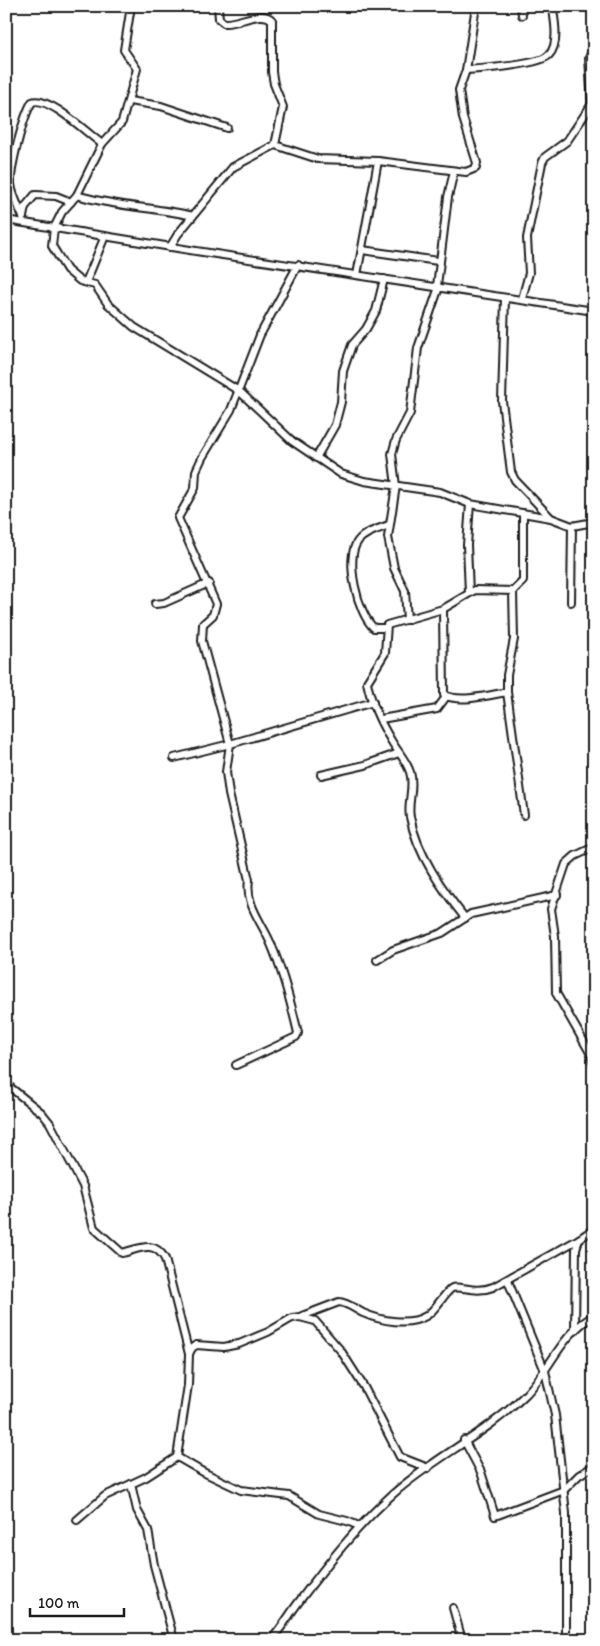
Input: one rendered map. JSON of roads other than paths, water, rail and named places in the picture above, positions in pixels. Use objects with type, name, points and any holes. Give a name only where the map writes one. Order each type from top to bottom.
[{"type":"street","points":[[131,6],[124,50],[137,69],[122,122],[102,144],[77,195],[62,212],[54,228],[52,240],[55,252],[74,276],[97,287],[108,304],[134,327],[239,391],[292,442],[342,474],[364,481],[440,492],[470,504],[551,518],[572,526],[594,522]]},
{"type":"street","points":[[218,6],[220,19],[224,22],[238,22],[262,15],[269,16],[272,20],[271,53],[274,84],[283,107],[275,145]]},
{"type":"street","points":[[170,247],[233,167],[275,145],[318,159],[378,161],[470,172],[477,166],[459,100],[459,90],[466,70],[476,6]]},
{"type":"street","points":[[522,6],[522,14]]},
{"type":"street","points":[[466,70],[503,68],[550,55],[555,38],[553,10]]},
{"type":"street","points":[[522,299],[529,273],[527,238],[542,163],[545,157],[567,141],[592,104],[594,98],[589,58],[594,47]]},
{"type":"street","points":[[23,220],[14,194],[12,175],[22,128],[32,102],[37,100],[49,104],[102,144]]},
{"type":"street","points":[[128,101],[161,106],[227,128]]},
{"type":"street","points":[[357,275],[378,161]]},
{"type":"street","points":[[407,620],[405,591],[394,568],[388,537],[388,524],[396,486],[393,447],[410,413],[418,348],[438,286],[438,261],[454,171]]},
{"type":"street","points":[[23,220],[28,202],[35,195],[50,195],[71,202]]},
{"type":"street","points":[[77,195],[99,202],[163,209],[193,216]]},
{"type":"street","points":[[6,220],[23,220],[54,228],[170,247],[594,311]]},
{"type":"street","points":[[86,282],[105,236]]},
{"type":"street","points":[[362,250],[438,261]]},
{"type":"street","points":[[236,1066],[296,1037],[298,1033],[271,943],[258,920],[247,892],[249,880],[227,780],[230,744],[202,641],[203,624],[216,609],[209,583],[178,518],[195,488],[196,471],[202,458],[231,410],[263,328],[298,265]]},
{"type":"street","points":[[316,458],[336,425],[341,402],[343,371],[352,345],[366,329],[376,310],[384,280]]},
{"type":"street","points":[[504,298],[502,401],[511,472],[515,480],[551,518]]},
{"type":"street","points":[[469,593],[467,545],[470,504]]},
{"type":"street","points":[[523,513],[523,581],[513,591],[514,639],[507,674],[507,692],[524,815]]},
{"type":"street","points":[[386,628],[374,628],[369,623],[354,586],[352,553],[362,537],[388,524]]},
{"type":"street","points":[[571,602],[572,526]]},
{"type":"street","points":[[155,604],[164,603],[209,583]]},
{"type":"street","points":[[465,918],[432,871],[412,825],[410,814],[413,786],[410,773],[381,719],[367,682],[385,653],[386,628],[391,623],[443,609],[469,593],[482,589],[513,591]]},
{"type":"street","points":[[443,609],[443,693],[446,696]]},
{"type":"street","points":[[446,696],[466,697],[507,692]]},
{"type":"street","points":[[381,719],[437,709],[446,696]]},
{"type":"street","points":[[174,758],[230,744],[373,702]]},
{"type":"street","points":[[321,775],[366,765],[399,753]]},
{"type":"street","points":[[594,847],[569,860],[551,909],[555,936],[555,988],[592,1056],[594,1064]]},
{"type":"street","points":[[377,960],[393,950],[442,933],[476,912],[557,895]]},
{"type":"street","points":[[6,1084],[42,1112],[50,1123],[83,1186],[94,1228],[98,1234],[122,1253],[145,1247],[156,1247],[160,1250],[165,1259],[189,1354],[188,1385],[177,1457],[146,1477],[105,1496],[77,1520]]},
{"type":"street","points":[[189,1354],[196,1346],[224,1347],[240,1344],[268,1332],[292,1318],[300,1317],[339,1302],[380,1319],[414,1321],[427,1315],[439,1305],[450,1289],[456,1287],[482,1292],[508,1281],[594,1229]]},
{"type":"street","points":[[575,1331],[575,1261],[580,1239]]},
{"type":"street","points":[[508,1281],[545,1371],[555,1415],[564,1490],[568,1553],[566,1640]]},
{"type":"street","points":[[271,1640],[359,1526],[395,1492],[525,1396],[575,1331],[594,1316]]},
{"type":"street","points":[[300,1317],[315,1321],[341,1351],[364,1387],[400,1457],[428,1468]]},
{"type":"street","points":[[464,1440],[481,1472],[495,1516],[564,1490],[579,1474],[594,1466]]},
{"type":"street","points":[[177,1457],[202,1472],[241,1490],[289,1496],[319,1514],[359,1526]]},
{"type":"street","points":[[131,1484],[137,1510],[148,1530],[154,1565],[174,1640]]},
{"type":"street","points":[[453,1608],[462,1640]]}]
